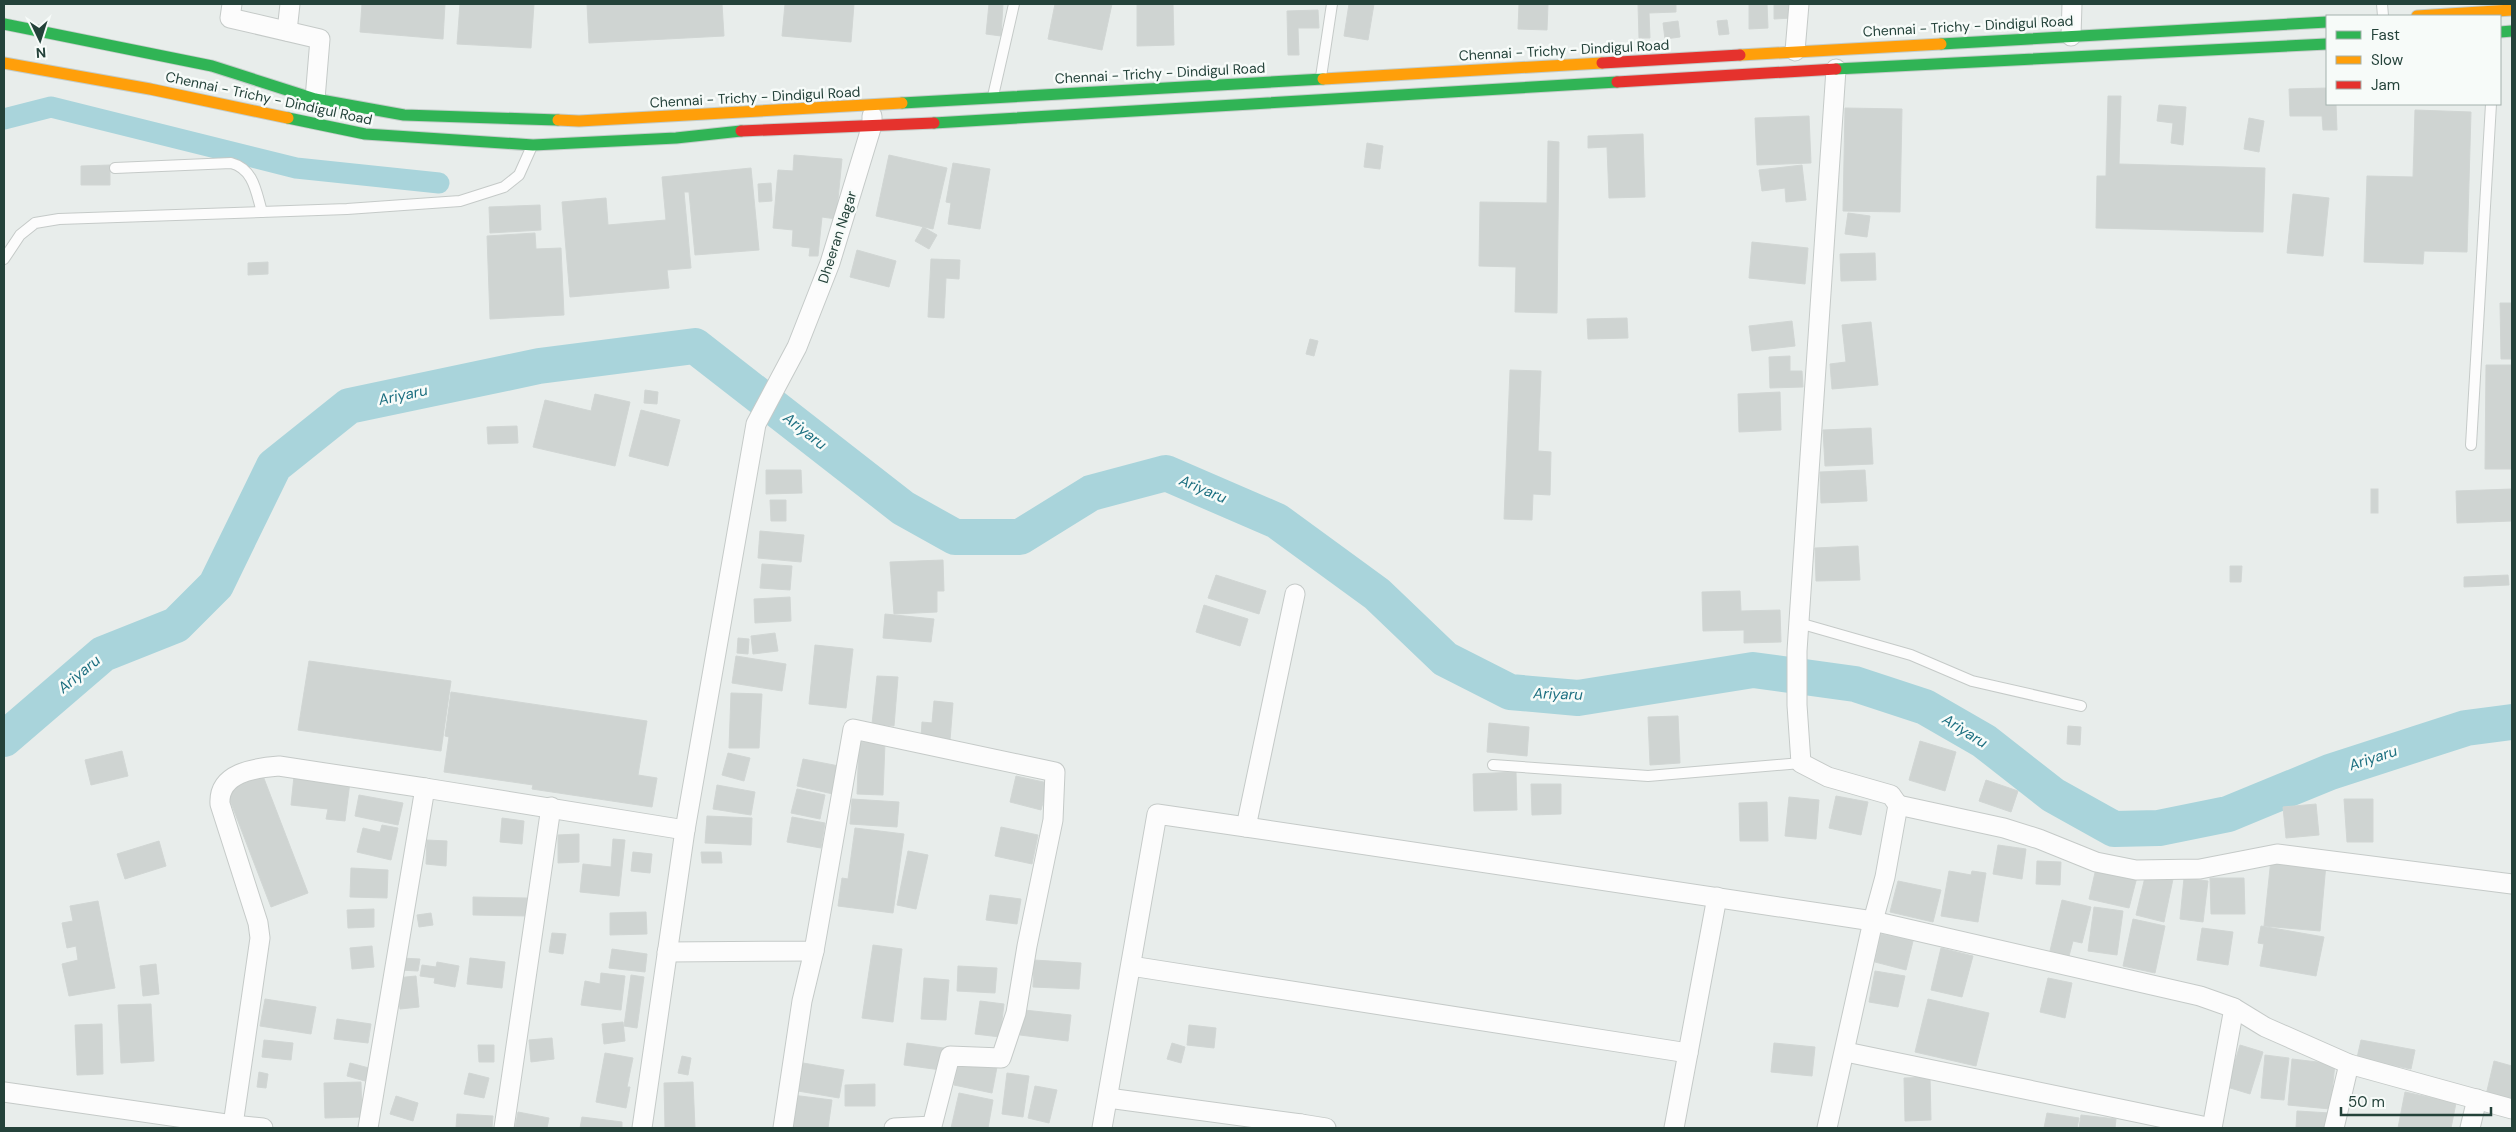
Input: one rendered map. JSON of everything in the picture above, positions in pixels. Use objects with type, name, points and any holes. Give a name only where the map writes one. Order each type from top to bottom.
[{"type":"highway","points":[[2419,15],[2435,9],[2512,10]]},
{"type":"highway","name":"Chennai - Trichy - Dindigul Road","points":[[4,24],[212,66],[315,98],[404,115],[579,121],[1320,81],[1795,51],[2326,22]]},
{"type":"highway","name":"Chennai - Trichy - Dindigul Road","points":[[4,63],[74,77],[150,89],[364,134],[533,145],[1170,110],[1836,69],[2326,44]]},
{"type":"street","points":[[232,4],[230,18],[320,39],[315,98]]},
{"type":"street","points":[[287,31],[290,4]]},
{"type":"street","points":[[1795,51],[1799,4]]},
{"type":"street","points":[[2071,36],[2072,4]]},
{"type":"street","points":[[1836,69],[1797,650],[1797,705],[1801,763],[1828,777],[1891,795],[1898,805],[2004,828],[2039,839],[2096,862],[2136,870],[2200,869],[2277,854],[2512,884]]},
{"type":"street","name":"Dheeran Nagar","points":[[642,1128],[685,830],[750,450],[756,424],[797,347],[830,262],[872,125],[872,105]]},
{"type":"street","points":[[1246,827],[1295,594]]},
{"type":"street","points":[[783,1128],[802,1002],[814,951],[853,729],[1056,772],[1053,820],[1027,946],[1016,1013],[1001,1058],[950,1056],[932,1126],[894,1128]]},
{"type":"street","points":[[233,1126],[260,938],[258,923],[220,804],[219,794],[222,786],[229,778],[261,768],[279,766],[551,807],[685,830]]},
{"type":"street","points":[[368,1128],[425,788]]},
{"type":"street","points":[[1827,1128],[1846,1052],[1873,921],[1885,877],[1898,805]]},
{"type":"street","points":[[504,1128],[551,807]]},
{"type":"street","points":[[1102,1128],[1157,814],[1873,921],[2200,996],[2234,1008],[2265,1027],[2349,1064],[2512,1109]]},
{"type":"street","points":[[1674,1128],[1717,897]]},
{"type":"street","points":[[667,952],[814,951]]},
{"type":"street","points":[[1131,966],[1688,1052]]},
{"type":"street","points":[[1846,1052],[2212,1128],[2234,1008]]},
{"type":"street","points":[[2334,1128],[2349,1064]]},
{"type":"street","points":[[4,1092],[233,1126],[262,1128]]},
{"type":"street","points":[[1108,1098],[1300,1126],[1326,1128]]},
{"type":"street","points":[[2470,1128],[2477,1099]]},
{"type":"lane","points":[[993,98],[1014,4]]},
{"type":"lane","points":[[1320,81],[1332,4]]},
{"type":"lane","points":[[2471,445],[2490,105]]},
{"type":"lane","points":[[4,259],[20,235],[35,223],[59,220],[262,212],[460,201],[504,187],[519,175],[533,145]]},
{"type":"lane","points":[[115,168],[231,163],[239,165],[246,169],[251,176],[262,212]]},
{"type":"lane","points":[[1799,623],[1911,655],[1972,681],[2081,706]]},
{"type":"lane","points":[[1493,765],[1648,776],[1801,763]]},
{"type":"building","points":[[362,4],[445,4],[443,39],[360,32]]},
{"type":"building","points":[[460,4],[534,4],[531,48],[457,44]]},
{"type":"building","points":[[587,4],[722,4],[724,36],[589,43]]},
{"type":"building","points":[[785,4],[854,4],[851,42],[782,36]]},
{"type":"building","points":[[989,4],[1003,4],[1001,36],[986,34]]},
{"type":"building","points":[[1055,4],[1112,4],[1102,50],[1048,39]]},
{"type":"building","points":[[1137,4],[1173,4],[1174,45],[1137,46]]},
{"type":"building","points":[[1349,4],[1374,4],[1368,40],[1344,36]]},
{"type":"building","points":[[1519,4],[1548,4],[1547,30],[1518,29]]},
{"type":"building","points":[[1638,4],[1676,4],[1676,12],[1649,13],[1650,38],[1639,38]]},
{"type":"building","points":[[1749,4],[1767,4],[1768,28],[1749,29]]},
{"type":"building","points":[[1774,4],[1792,4],[1792,18],[1774,19]]},
{"type":"building","points":[[1318,10],[1319,28],[1298,28],[1299,55],[1288,55],[1287,11]]},
{"type":"building","points":[[1727,20],[1729,34],[1719,35],[1717,21]]},
{"type":"building","points":[[1678,21],[1680,37],[1665,39],[1663,23]]},
{"type":"building","points":[[2326,88],[2326,105],[2336,105],[2337,130],[2323,130],[2322,116],[2290,116],[2289,89]]},
{"type":"building","points":[[2108,96],[2121,96],[2119,164],[2265,168],[2263,232],[2096,228],[2097,176],[2106,176]]},
{"type":"building","points":[[2159,105],[2186,107],[2183,145],[2171,143],[2173,123],[2157,121]]},
{"type":"building","points":[[1845,108],[1902,109],[1900,212],[1843,211]]},
{"type":"building","points":[[2415,110],[2471,112],[2467,252],[2424,251],[2423,264],[2364,262],[2367,176],[2413,177]]},
{"type":"building","points":[[1809,116],[1811,163],[1757,165],[1755,118]]},
{"type":"building","points":[[2249,118],[2264,121],[2259,152],[2244,149]]},
{"type":"building","points":[[1643,134],[1645,197],[1609,198],[1607,147],[1588,148],[1588,136]]},
{"type":"building","points":[[1548,141],[1559,142],[1557,313],[1515,312],[1516,267],[1479,266],[1480,202],[1547,203]]},
{"type":"building","points":[[1367,143],[1383,146],[1380,169],[1364,167]]},
{"type":"building","points":[[794,155],[842,159],[836,219],[822,217],[818,256],[809,256],[810,248],[792,246],[793,230],[773,228],[778,170],[793,171]]},
{"type":"building","points":[[889,155],[947,168],[933,229],[876,216]]},
{"type":"building","points":[[953,163],[990,169],[980,229],[948,224],[951,203],[946,202]]},
{"type":"building","points":[[110,165],[110,185],[81,185],[81,166]]},
{"type":"building","points":[[1802,165],[1806,200],[1786,202],[1785,188],[1762,191],[1759,170]]},
{"type":"building","points":[[751,168],[759,250],[695,255],[689,192],[684,192],[691,268],[667,270],[669,288],[570,297],[562,202],[606,198],[608,225],[666,220],[662,177]]},
{"type":"building","points":[[771,183],[772,201],[759,202],[758,184]]},
{"type":"building","points":[[2293,194],[2329,198],[2323,256],[2287,253]]},
{"type":"building","points":[[540,205],[541,230],[490,233],[489,207]]},
{"type":"building","points":[[1848,213],[1870,216],[1867,237],[1845,234]]},
{"type":"building","points":[[923,227],[937,235],[929,249],[915,241]]},
{"type":"building","points":[[535,233],[536,249],[561,248],[564,315],[490,319],[487,236]]},
{"type":"building","points":[[1752,242],[1808,248],[1805,284],[1749,278]]},
{"type":"building","points":[[857,250],[896,261],[889,287],[850,277]]},
{"type":"building","points":[[1875,253],[1876,280],[1841,281],[1840,254]]},
{"type":"building","points":[[931,259],[960,260],[959,279],[946,278],[944,318],[928,317]]},
{"type":"building","points":[[268,262],[268,274],[248,275],[248,263]]},
{"type":"building","points":[[2500,303],[2512,303],[2512,359],[2501,359]]},
{"type":"building","points":[[1627,318],[1628,338],[1588,339],[1587,319]]},
{"type":"building","points":[[1792,321],[1795,346],[1752,351],[1749,326]]},
{"type":"building","points":[[1871,322],[1878,385],[1832,389],[1830,364],[1846,362],[1842,325]]},
{"type":"building","points":[[1310,339],[1318,341],[1314,356],[1306,354]]},
{"type":"building","points":[[1790,356],[1790,371],[1802,371],[1803,387],[1770,388],[1769,357]]},
{"type":"building","points":[[2486,365],[2512,365],[2512,469],[2485,469]]},
{"type":"building","points":[[1510,370],[1541,371],[1538,451],[1551,452],[1550,495],[1533,494],[1532,520],[1504,519]]},
{"type":"building","points":[[645,390],[658,392],[657,404],[644,403]]},
{"type":"building","points":[[1780,392],[1781,430],[1739,432],[1738,394]]},
{"type":"building","points":[[595,394],[630,402],[615,466],[533,447],[545,400],[591,411]]},
{"type":"building","points":[[641,410],[680,420],[668,466],[629,456]]},
{"type":"building","points":[[517,426],[518,443],[488,444],[487,427]]},
{"type":"building","points":[[1871,428],[1873,464],[1825,466],[1823,430]]},
{"type":"building","points":[[766,470],[801,470],[802,493],[766,494]]},
{"type":"building","points":[[1865,470],[1867,501],[1821,503],[1820,472]]},
{"type":"building","points":[[2371,489],[2378,489],[2378,513],[2371,513]]},
{"type":"building","points":[[2512,489],[2512,521],[2457,523],[2456,491]]},
{"type":"building","points":[[770,500],[786,500],[786,521],[771,521]]},
{"type":"building","points":[[760,531],[804,535],[801,562],[758,558]]},
{"type":"building","points":[[1858,546],[1860,580],[1816,581],[1815,548]]},
{"type":"building","points":[[943,560],[944,591],[937,591],[937,612],[894,614],[890,562]]},
{"type":"building","points":[[762,564],[792,566],[790,590],[760,588]]},
{"type":"building","points":[[2230,566],[2242,566],[2241,582],[2230,582]]},
{"type":"building","points":[[1216,575],[1266,591],[1259,614],[1208,598]]},
{"type":"building","points":[[2508,575],[2509,585],[2464,587],[2464,577]]},
{"type":"building","points":[[1740,591],[1741,611],[1780,610],[1781,642],[1744,643],[1744,630],[1703,631],[1702,592]]},
{"type":"building","points":[[790,597],[791,621],[755,623],[754,599]]},
{"type":"building","points":[[1204,605],[1248,619],[1240,646],[1196,632]]},
{"type":"building","points":[[885,614],[934,619],[931,642],[883,638]]},
{"type":"building","points":[[775,633],[778,651],[753,654],[751,636]]},
{"type":"building","points":[[738,638],[749,639],[748,654],[737,653]]},
{"type":"building","points":[[815,645],[853,649],[846,708],[809,704]]},
{"type":"building","points":[[736,656],[786,664],[782,691],[732,683]]},
{"type":"building","points":[[309,661],[451,681],[441,751],[298,730]]},
{"type":"building","points":[[877,676],[898,677],[894,726],[872,724]]},
{"type":"building","points":[[451,692],[647,721],[638,775],[657,778],[652,807],[532,789],[533,785],[444,772],[449,737],[445,736]]},
{"type":"building","points":[[731,693],[762,694],[759,748],[729,748]]},
{"type":"building","points":[[934,701],[953,703],[950,740],[921,738],[922,722],[932,723]]},
{"type":"building","points":[[1678,716],[1680,763],[1650,765],[1648,717]]},
{"type":"building","points":[[1489,723],[1529,727],[1527,756],[1487,752]]},
{"type":"building","points":[[2068,726],[2081,727],[2080,745],[2067,744]]},
{"type":"building","points":[[1920,741],[1956,752],[1945,791],[1909,780]]},
{"type":"building","points":[[859,742],[885,743],[883,795],[857,794]]},
{"type":"building","points":[[122,751],[128,776],[91,785],[85,760]]},
{"type":"building","points":[[728,753],[750,758],[744,781],[722,775]]},
{"type":"building","points":[[803,759],[839,766],[833,794],[797,786]]},
{"type":"building","points":[[1516,772],[1517,810],[1474,811],[1473,774]]},
{"type":"building","points":[[263,776],[308,893],[271,907],[226,790]]},
{"type":"building","points":[[294,776],[350,782],[345,821],[326,819],[328,809],[291,805]]},
{"type":"building","points":[[1016,776],[1048,783],[1041,810],[1010,802]]},
{"type":"building","points":[[1986,780],[2018,791],[2011,812],[1979,801]]},
{"type":"building","points":[[1531,784],[1561,784],[1561,814],[1532,815]]},
{"type":"building","points":[[717,785],[755,792],[751,815],[713,809]]},
{"type":"building","points":[[797,789],[825,795],[820,819],[791,813]]},
{"type":"building","points":[[359,795],[403,803],[398,825],[355,816]]},
{"type":"building","points":[[1836,796],[1868,802],[1861,835],[1829,828]]},
{"type":"building","points":[[1789,797],[1819,800],[1816,839],[1785,836]]},
{"type":"building","points":[[852,799],[899,802],[897,827],[850,824]]},
{"type":"building","points":[[2344,799],[2373,799],[2373,842],[2347,842]]},
{"type":"building","points":[[1767,802],[1768,841],[1740,841],[1739,803]]},
{"type":"building","points":[[2316,804],[2319,835],[2286,838],[2283,807]]},
{"type":"building","points":[[707,816],[752,818],[751,845],[705,843]]},
{"type":"building","points":[[792,817],[825,823],[821,848],[787,842]]},
{"type":"building","points":[[502,818],[524,821],[522,844],[500,842]]},
{"type":"building","points":[[382,825],[398,828],[391,860],[357,852],[363,828],[380,832]]},
{"type":"building","points":[[1001,827],[1038,835],[1032,864],[995,856]]},
{"type":"building","points":[[855,828],[904,834],[893,913],[838,906],[842,878],[848,879]]},
{"type":"building","points":[[579,834],[579,862],[558,863],[558,835]]},
{"type":"building","points":[[613,839],[625,840],[619,896],[580,892],[583,864],[611,867]]},
{"type":"building","points":[[427,840],[447,841],[446,866],[426,864]]},
{"type":"building","points":[[159,841],[166,866],[125,879],[117,854]]},
{"type":"building","points":[[1998,845],[2026,849],[2022,879],[1993,874]]},
{"type":"building","points":[[908,851],[928,855],[916,909],[897,905]]},
{"type":"building","points":[[633,852],[652,854],[650,873],[631,871]]},
{"type":"building","points":[[701,852],[721,852],[722,863],[702,863]]},
{"type":"building","points":[[2271,859],[2326,864],[2320,931],[2264,926]]},
{"type":"building","points":[[2037,861],[2061,862],[2060,885],[2036,884]]},
{"type":"building","points":[[2097,864],[2138,873],[2129,908],[2089,899]]},
{"type":"building","points":[[351,868],[388,870],[387,898],[350,897]]},
{"type":"building","points":[[1949,871],[1971,875],[1972,871],[1986,873],[1978,922],[1941,916]]},
{"type":"building","points":[[2146,873],[2173,879],[2164,922],[2136,915]]},
{"type":"building","points":[[2184,878],[2208,881],[2203,922],[2180,919]]},
{"type":"building","points":[[2210,878],[2244,878],[2245,914],[2211,914]]},
{"type":"building","points":[[1898,881],[1941,890],[1933,922],[1890,912]]},
{"type":"building","points":[[990,895],[1021,899],[1017,924],[986,920]]},
{"type":"building","points":[[473,897],[527,898],[527,916],[473,915]]},
{"type":"building","points":[[2062,900],[2091,907],[2082,943],[2073,941],[2069,956],[2050,951]]},
{"type":"building","points":[[98,901],[115,988],[69,996],[62,964],[78,960],[76,946],[67,948],[62,923],[73,921],[70,906]]},
{"type":"building","points":[[2094,907],[2123,911],[2117,955],[2088,951]]},
{"type":"building","points":[[374,909],[374,927],[348,928],[347,910]]},
{"type":"building","points":[[646,912],[647,934],[610,935],[610,913]]},
{"type":"building","points":[[431,913],[433,925],[419,927],[417,915]]},
{"type":"building","points":[[2133,919],[2165,926],[2155,973],[2123,966]]},
{"type":"building","points":[[2261,926],[2324,937],[2316,976],[2260,966],[2264,944],[2258,943]]},
{"type":"building","points":[[2202,928],[2233,932],[2228,965],[2197,960]]},
{"type":"building","points":[[552,933],[566,934],[563,954],[549,952]]},
{"type":"building","points":[[1881,934],[1913,941],[1906,970],[1875,962]]},
{"type":"building","points":[[873,945],[902,949],[893,1022],[862,1018]]},
{"type":"building","points":[[372,946],[374,967],[352,969],[350,948]]},
{"type":"building","points":[[1941,948],[1973,956],[1962,997],[1931,990]]},
{"type":"building","points":[[612,949],[647,954],[645,972],[609,968]]},
{"type":"building","points":[[401,958],[420,959],[418,971],[400,970]]},
{"type":"building","points":[[470,958],[505,962],[502,988],[467,984]]},
{"type":"building","points":[[1034,960],[1081,963],[1079,989],[1033,987]]},
{"type":"building","points":[[437,962],[459,966],[455,987],[434,983],[435,978],[420,976],[422,965],[436,967]]},
{"type":"building","points":[[156,964],[159,994],[143,996],[140,966]]},
{"type":"building","points":[[958,966],[997,968],[995,993],[957,991]]},
{"type":"building","points":[[1875,971],[1905,976],[1898,1007],[1869,1002]]},
{"type":"building","points":[[601,973],[625,976],[621,1010],[581,1005],[585,981],[600,984]]},
{"type":"building","points":[[631,975],[644,977],[637,1028],[624,1026]]},
{"type":"building","points":[[416,976],[419,1007],[400,1009],[396,978]]},
{"type":"building","points":[[924,978],[949,980],[946,1020],[921,1019]]},
{"type":"building","points":[[2048,978],[2072,983],[2065,1018],[2040,1012]]},
{"type":"building","points":[[265,999],[316,1007],[311,1034],[260,1026]]},
{"type":"building","points":[[1928,999],[1989,1013],[1976,1066],[1915,1052]]},
{"type":"building","points":[[980,1001],[1004,1004],[1000,1037],[975,1034]]},
{"type":"building","points":[[151,1004],[154,1061],[121,1063],[118,1005]]},
{"type":"building","points":[[1024,1010],[1071,1015],[1068,1041],[1020,1035]]},
{"type":"building","points":[[337,1019],[371,1024],[368,1043],[334,1039]]},
{"type":"building","points":[[623,1022],[625,1041],[604,1044],[602,1024]]},
{"type":"building","points":[[102,1024],[103,1074],[77,1075],[75,1025]]},
{"type":"building","points":[[1189,1025],[1216,1028],[1214,1048],[1187,1045]]},
{"type":"building","points":[[552,1038],[554,1059],[531,1062],[529,1040]]},
{"type":"building","points":[[264,1040],[293,1043],[291,1060],[262,1057]]},
{"type":"building","points":[[2361,1040],[2415,1050],[2411,1069],[2357,1058]]},
{"type":"building","points":[[907,1043],[944,1048],[941,1070],[904,1065]]},
{"type":"building","points":[[1172,1043],[1185,1047],[1181,1063],[1167,1059]]},
{"type":"building","points":[[1774,1043],[1815,1047],[1812,1076],[1771,1072]]},
{"type":"building","points":[[478,1045],[494,1045],[494,1062],[479,1062]]},
{"type":"building","points":[[2240,1045],[2263,1052],[2250,1094],[2227,1087]]},
{"type":"building","points":[[605,1053],[633,1058],[627,1087],[630,1087],[626,1108],[596,1102]]},
{"type":"building","points":[[2265,1055],[2289,1058],[2284,1100],[2261,1098]]},
{"type":"building","points":[[682,1056],[691,1058],[688,1075],[678,1073]]},
{"type":"building","points":[[2292,1059],[2335,1064],[2330,1109],[2288,1105]]},
{"type":"building","points":[[959,1060],[997,1067],[992,1093],[954,1085]]},
{"type":"building","points":[[2494,1061],[2512,1066],[2512,1101],[2486,1095]]},
{"type":"building","points":[[350,1063],[369,1068],[365,1081],[347,1076]]},
{"type":"building","points":[[803,1063],[844,1070],[839,1098],[798,1091]]},
{"type":"building","points":[[259,1072],[268,1074],[266,1088],[257,1087]]},
{"type":"building","points":[[469,1073],[489,1078],[484,1098],[464,1094]]},
{"type":"building","points":[[1007,1073],[1029,1076],[1023,1117],[1002,1114]]},
{"type":"building","points":[[1930,1077],[1931,1120],[1905,1121],[1904,1078]]},
{"type":"building","points":[[361,1082],[362,1117],[325,1118],[324,1083]]},
{"type":"building","points":[[693,1082],[695,1128],[665,1128],[664,1083]]},
{"type":"building","points":[[875,1084],[875,1106],[845,1106],[845,1085]]},
{"type":"building","points":[[1035,1086],[1057,1090],[1049,1123],[1028,1118]]},
{"type":"building","points":[[2405,1092],[2456,1103],[2451,1128],[2398,1128]]},
{"type":"building","points":[[959,1093],[993,1100],[988,1128],[951,1128]]},
{"type":"building","points":[[792,1095],[832,1100],[828,1128],[791,1128]]},
{"type":"building","points":[[396,1096],[418,1103],[413,1121],[390,1114]]},
{"type":"building","points":[[2297,1111],[2330,1113],[2329,1128],[2296,1128]]},
{"type":"building","points":[[518,1112],[549,1118],[547,1128],[515,1128]]},
{"type":"building","points":[[2047,1113],[2079,1118],[2077,1128],[2044,1128]]},
{"type":"building","points":[[457,1114],[493,1116],[492,1128],[456,1128]]},
{"type":"building","points":[[2081,1115],[2116,1119],[2115,1128],[2079,1128]]},
{"type":"building","points":[[582,1117],[622,1122],[622,1128],[580,1128]]},
{"type":"waterway","points":[[4,119],[51,107],[296,168],[439,183]]},
{"type":"waterway","name":"Ariyaru","points":[[4,739],[103,654],[176,625],[216,585],[274,466],[349,406],[539,366],[695,346],[903,508],[955,537],[1020,537],[1091,493],[1166,473],[1277,521],[1377,594],[1445,659],[1510,692],[1578,698],[1753,670],[1855,684],[1925,707],[1984,741],[2053,795],[2114,829],[2159,828],[2228,814],[2330,772],[2466,728],[2512,722]]},
{"type":"traffic: fast","points":[[1941,44],[2326,22]]},
{"type":"traffic: fast","points":[[4,24],[212,66],[315,99],[404,115],[558,120]]},
{"type":"traffic: fast","points":[[2501,32],[2512,31]]},
{"type":"traffic: fast","points":[[1836,69],[2326,44]]},
{"type":"traffic: fast","points":[[902,103],[1323,79]]},
{"type":"traffic: fast","points":[[934,123],[1617,82]]},
{"type":"traffic: fast","points":[[288,118],[365,134],[533,145],[676,138],[741,131]]},
{"type":"traffic: slow","points":[[2433,15],[2512,10]]},
{"type":"traffic: slow","points":[[1740,55],[1941,44]]},
{"type":"traffic: slow","points":[[4,63],[150,89],[288,118]]},
{"type":"traffic: slow","points":[[1323,79],[1602,63]]},
{"type":"traffic: slow","points":[[558,120],[579,121],[902,103]]},
{"type":"traffic: jam","points":[[1602,63],[1740,55]]},
{"type":"traffic: jam","points":[[1617,82],[1836,69]]},
{"type":"traffic: jam","points":[[741,131],[934,123]]}]
